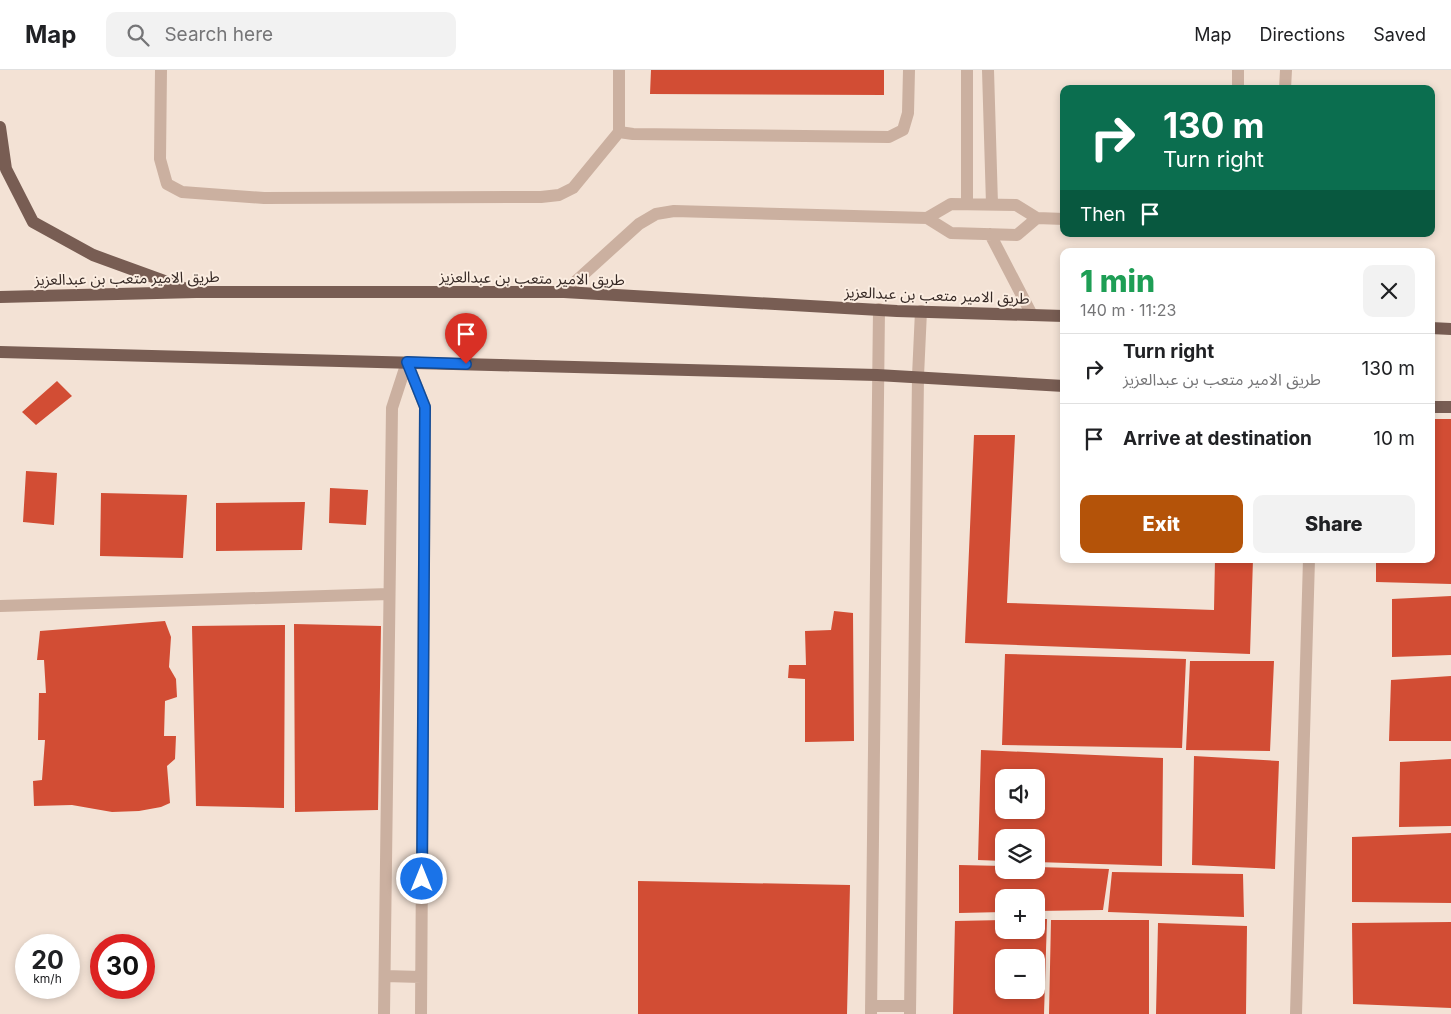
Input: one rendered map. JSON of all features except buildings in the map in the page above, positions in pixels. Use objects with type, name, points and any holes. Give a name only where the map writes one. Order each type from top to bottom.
[{"type":"main road","points":[[0,127],[6,169],[33,222],[93,255],[196,292]]},
{"type":"main road","name":"طريق الامير متعب بن عبدالعزيز","points":[[0,297],[196,292],[564,292],[879,309],[1060,316]]},
{"type":"main road","points":[[1435,328],[1451,329]]},
{"type":"main road","points":[[0,352],[918,376],[1060,386]]},
{"type":"main road","points":[[1435,407],[1451,407]]},
{"type":"street","points":[[161,70],[160,159],[167,184],[182,192],[264,198],[531,197],[560,195],[573,188],[619,132],[619,70]]},
{"type":"street","points":[[619,132],[634,134],[889,137],[904,130],[908,113],[909,70]]},
{"type":"street","points":[[967,70],[967,204]]},
{"type":"street","points":[[988,70],[992,204]]},
{"type":"street","points":[[1238,70],[1238,85]]},
{"type":"street","points":[[1285,85],[1286,70]]},
{"type":"street","points":[[927,218],[951,204],[1016,204],[1037,218],[1060,219]]},
{"type":"street","points":[[564,292],[640,224],[656,214],[674,212],[927,218],[951,233],[1018,235],[1037,218]]},
{"type":"street","points":[[990,234],[1032,315]]},
{"type":"street","points":[[879,309],[871,1010],[910,1010],[918,376],[921,311]]},
{"type":"street","points":[[384,1014],[392,408],[407,362]]},
{"type":"street","points":[[407,362],[425,407],[421,1014]]},
{"type":"street","points":[[1296,1014],[1309,563]]},
{"type":"street","points":[[0,606],[389,594]]},
{"type":"street","points":[[385,976],[421,977]]},
{"type":"route","points":[[422,879],[425,407],[407,362],[466,364]]}]
